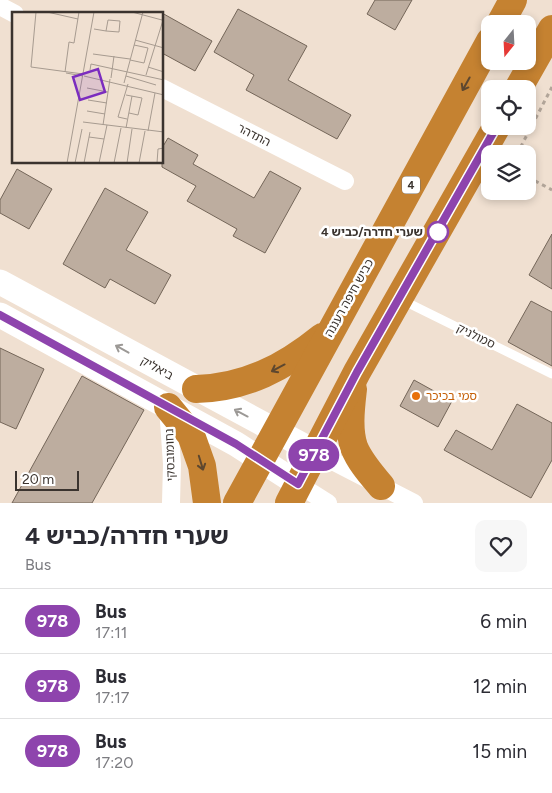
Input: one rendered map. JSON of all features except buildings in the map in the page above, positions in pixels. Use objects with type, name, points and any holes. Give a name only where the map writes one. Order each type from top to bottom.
[{"type":"highway","points":[[505,15],[513,0]]},
{"type":"highway","points":[[523,80],[552,29]]},
{"type":"highway","name":"כביש חיפה רעננה","points":[[237,503],[481,58]]},
{"type":"highway","points":[[294,494],[357,372],[492,135]]},
{"type":"highway","points":[[196,389],[212,389],[241,383],[275,370],[302,354],[331,329]]},
{"type":"highway","points":[[357,372],[351,407],[354,447],[380,486]]},
{"type":"highway","points":[[168,407],[191,436],[202,466],[207,503]]},
{"type":"main road","name":"ביאליק","points":[[0,282],[315,452]]},
{"type":"main road","points":[[0,315],[261,459],[294,494]]},
{"type":"street","points":[[0,6],[12,12]]},
{"type":"street","name":"התדהר","points":[[164,89],[345,181]]},
{"type":"street","name":"נחומובסקי","points":[[168,407],[172,464],[171,503]]},
{"type":"street","points":[[315,452],[414,503]]},
{"type":"street","points":[[294,494],[328,503]]},
{"type":"lane","name":"סמולניק","points":[[400,299],[552,374]]},
{"type":"path","points":[[522,145],[552,87]]},
{"type":"path","points":[[536,181],[552,190]]},
{"type":"bus line","name":"978","points":[[0,315],[236,444],[298,484],[357,372],[492,135]]},
{"type":"place","name":"שערי חדרה/כביש 4","points":[[438,232]]},
{"type":"place","name":"סמי בכיכר","points":[[416,396]]}]
